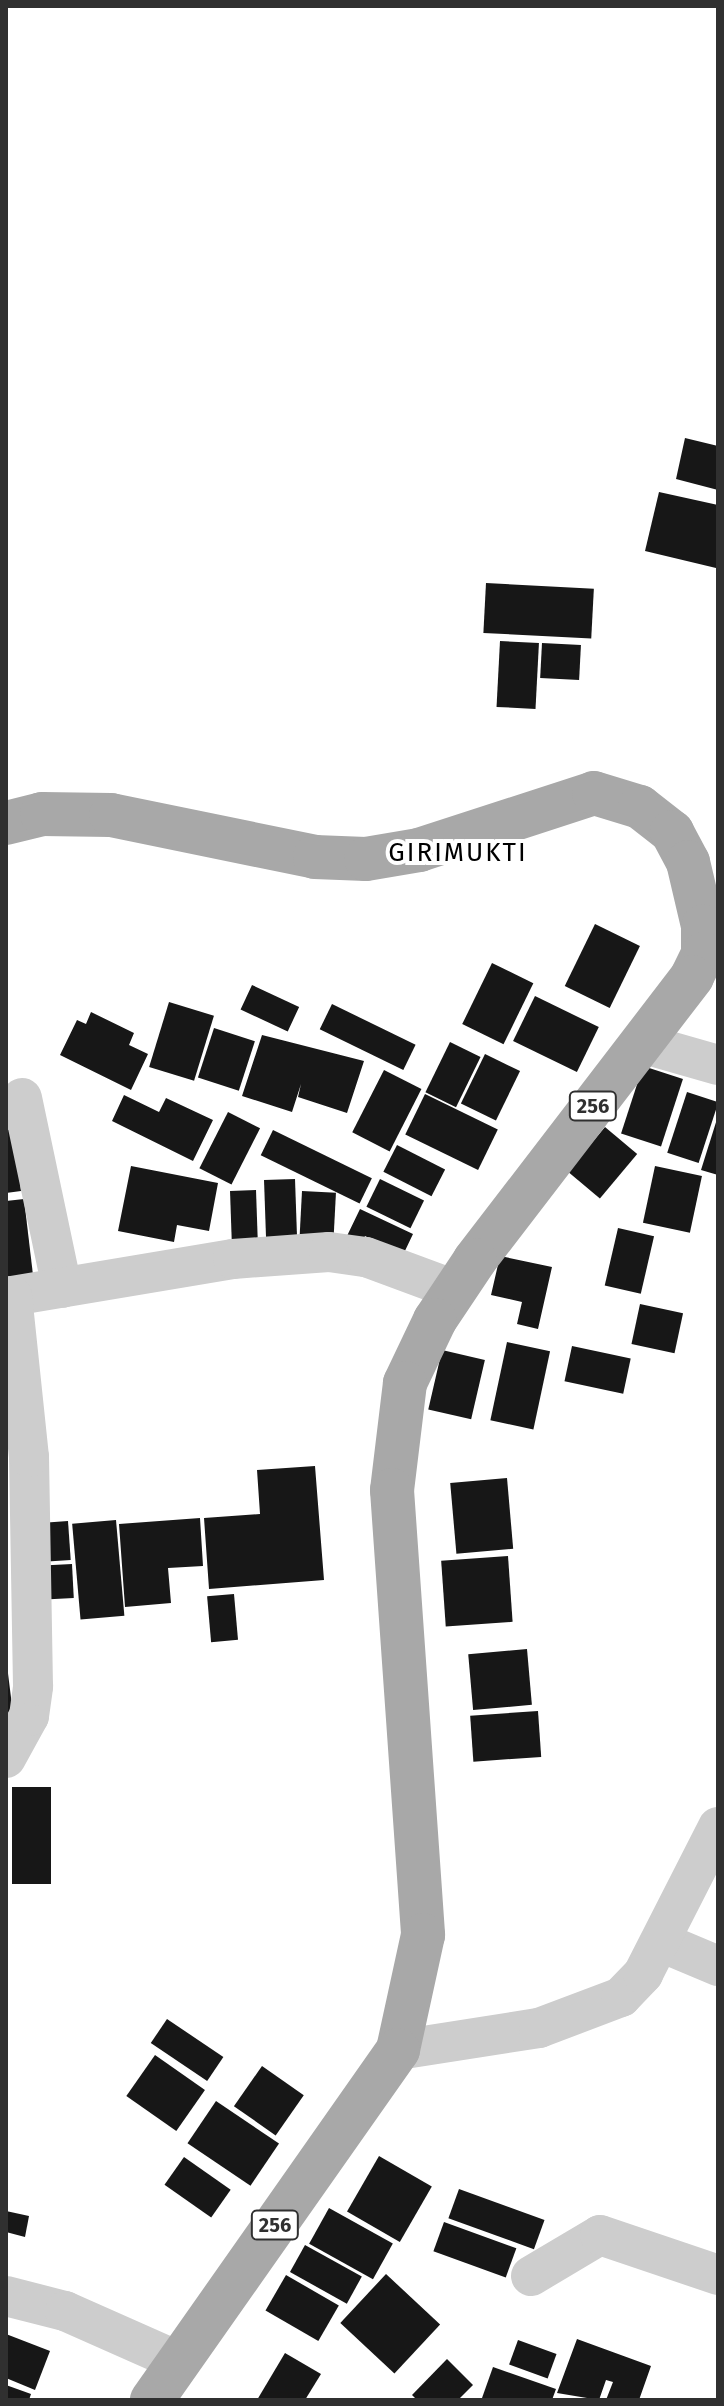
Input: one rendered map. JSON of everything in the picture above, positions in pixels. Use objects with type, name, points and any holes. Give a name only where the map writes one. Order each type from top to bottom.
[{"type":"main road","name":"256","points":[[6,823],[42,814],[111,815],[315,857],[366,859],[419,850],[574,796],[594,793],[640,807],[672,832],[688,862],[704,940],[698,967],[455,1290],[405,1383],[394,1449],[423,1935],[398,2050],[152,2400]]},
{"type":"street","points":[[641,1043],[718,1065]]},
{"type":"street","points":[[22,1098],[62,1288]]},
{"type":"street","points":[[6,1758],[29,1716],[33,1686],[29,1457],[9,1296],[233,1259],[329,1252],[366,1257],[455,1290]]},
{"type":"street","points":[[398,2050],[497,2038],[608,2004],[638,1982],[718,1827]]},
{"type":"street","points":[[661,1942],[718,1966]]},
{"type":"street","points":[[531,2276],[600,2235],[718,2275]]},
{"type":"street","points":[[6,2296],[65,2311],[178,2361]]},
{"type":"building","points":[[685,438],[718,446],[718,490],[676,479]]},
{"type":"building","points":[[659,492],[718,505],[716,568],[645,551]]},
{"type":"building","points":[[486,583],[594,589],[591,639],[483,633]]},
{"type":"building","points":[[500,641],[539,643],[535,709],[497,707]]},
{"type":"building","points":[[542,643],[581,645],[579,680],[540,678]]},
{"type":"building","points":[[595,924],[640,946],[610,1008],[565,986]]},
{"type":"building","points":[[492,963],[533,983],[504,1044],[462,1024]]},
{"type":"building","points":[[252,985],[299,1007],[288,1031],[241,1009]]},
{"type":"building","points":[[535,996],[599,1027],[577,1072],[513,1041]]},
{"type":"building","points":[[169,1002],[214,1016],[194,1081],[149,1067]]},
{"type":"building","points":[[332,1004],[416,1045],[403,1070],[320,1029]]},
{"type":"building","points":[[91,1012],[134,1033],[129,1045],[148,1054],[131,1090],[60,1055],[77,1020],[86,1024]]},
{"type":"building","points":[[214,1028],[255,1041],[239,1091],[198,1077]]},
{"type":"building","points":[[262,1035],[364,1061],[347,1113],[298,1097],[301,1084],[292,1112],[242,1096]]},
{"type":"building","points":[[450,1042],[481,1057],[456,1107],[425,1092]]},
{"type":"building","points":[[485,1054],[520,1071],[496,1121],[461,1103]]},
{"type":"building","points":[[643,1066],[683,1079],[661,1147],[621,1134]]},
{"type":"building","points":[[384,1070],[421,1089],[390,1151],[352,1132]]},
{"type":"building","points":[[687,1092],[718,1102],[699,1163],[667,1153]]},
{"type":"building","points":[[425,1094],[498,1130],[478,1170],[405,1134]]},
{"type":"building","points":[[124,1095],[159,1112],[166,1098],[213,1120],[193,1161],[112,1121]]},
{"type":"building","points":[[228,1112],[260,1128],[231,1184],[199,1168]]},
{"type":"building","points":[[718,1120],[718,1175],[701,1170]]},
{"type":"building","points":[[605,1127],[637,1154],[600,1198],[568,1171]]},
{"type":"building","points":[[14,1129],[21,1191],[6,1193],[6,1130]]},
{"type":"building","points":[[273,1130],[372,1178],[360,1203],[261,1155]]},
{"type":"building","points":[[397,1145],[445,1170],[431,1196],[383,1172]]},
{"type":"building","points":[[131,1166],[218,1183],[209,1231],[177,1225],[174,1242],[118,1231]]},
{"type":"building","points":[[655,1166],[702,1176],[690,1233],[643,1223]]},
{"type":"building","points":[[295,1179],[297,1239],[266,1240],[264,1180]]},
{"type":"building","points":[[380,1179],[424,1200],[410,1228],[366,1207]]},
{"type":"building","points":[[256,1190],[258,1240],[232,1241],[230,1191]]},
{"type":"building","points":[[302,1191],[336,1193],[333,1245],[299,1243]]},
{"type":"building","points":[[24,1199],[33,1275],[6,1278],[6,1201]]},
{"type":"building","points":[[360,1209],[413,1234],[403,1255],[365,1236],[361,1246],[346,1238]]},
{"type":"building","points":[[618,1228],[654,1236],[641,1294],[605,1285]]},
{"type":"building","points":[[500,1256],[552,1267],[538,1329],[517,1324],[522,1302],[491,1295]]},
{"type":"building","points":[[640,1304],[683,1313],[675,1353],[631,1344]]},
{"type":"building","points":[[507,1342],[550,1351],[533,1429],[490,1420]]},
{"type":"building","points":[[572,1346],[631,1358],[623,1394],[565,1381]]},
{"type":"building","points":[[442,1350],[485,1360],[471,1419],[428,1409]]},
{"type":"building","points":[[315,1466],[324,1580],[209,1589],[204,1518],[260,1514],[257,1470]]},
{"type":"building","points":[[507,1478],[513,1549],[456,1554],[450,1483]]},
{"type":"building","points":[[200,1518],[203,1566],[168,1568],[171,1603],[125,1607],[119,1524]]},
{"type":"building","points":[[116,1520],[124,1616],[81,1619],[72,1524]]},
{"type":"building","points":[[68,1521],[71,1560],[40,1562],[37,1523]]},
{"type":"building","points":[[508,1556],[513,1622],[446,1627],[441,1561]]},
{"type":"building","points":[[72,1564],[74,1598],[45,1599],[43,1566]]},
{"type":"building","points":[[234,1594],[238,1640],[211,1642],[207,1596]]},
{"type":"building","points":[[527,1649],[532,1705],[473,1710],[468,1654]]},
{"type":"building","points":[[6,1657],[14,1722],[6,1722]]},
{"type":"building","points":[[538,1711],[541,1757],[473,1762],[470,1716]]},
{"type":"building","points":[[12,1787],[51,1787],[51,1884],[12,1884]]},
{"type":"building","points":[[167,2019],[223,2057],[207,2081],[151,2043]]},
{"type":"building","points":[[155,2055],[205,2090],[176,2131],[126,2096]]},
{"type":"building","points":[[262,2066],[304,2095],[276,2135],[234,2106]]},
{"type":"building","points":[[216,2101],[279,2143],[250,2186],[187,2143]]},
{"type":"building","points":[[379,2156],[432,2186],[400,2242],[347,2211]]},
{"type":"building","points":[[184,2157],[231,2190],[211,2218],[164,2185]]},
{"type":"building","points":[[459,2189],[545,2220],[534,2249],[448,2218]]},
{"type":"building","points":[[329,2208],[393,2243],[373,2279],[309,2244]]},
{"type":"building","points":[[6,2211],[29,2216],[25,2237],[6,2232]]},
{"type":"building","points":[[444,2222],[516,2248],[506,2277],[433,2251]]},
{"type":"building","points":[[305,2245],[362,2277],[347,2304],[290,2272]]},
{"type":"building","points":[[386,2274],[440,2324],[394,2373],[340,2323]]},
{"type":"building","points":[[286,2275],[339,2306],[318,2341],[266,2311]]},
{"type":"building","points":[[6,2334],[50,2351],[35,2390],[6,2378]]},
{"type":"building","points":[[577,2339],[651,2366],[639,2400],[606,2400],[613,2382],[606,2380],[599,2400],[557,2393]]},
{"type":"building","points":[[518,2340],[557,2354],[548,2378],[509,2364]]},
{"type":"building","points":[[285,2353],[321,2374],[305,2400],[257,2400]]},
{"type":"building","points":[[447,2359],[473,2385],[458,2400],[417,2400],[412,2395]]},
{"type":"building","points":[[493,2367],[556,2389],[552,2400],[482,2398]]},
{"type":"building","points":[[6,2385],[31,2394],[29,2400],[6,2400]]},
{"type":"district","name":"GIRIMUKTI","points":[[458,853]]}]
